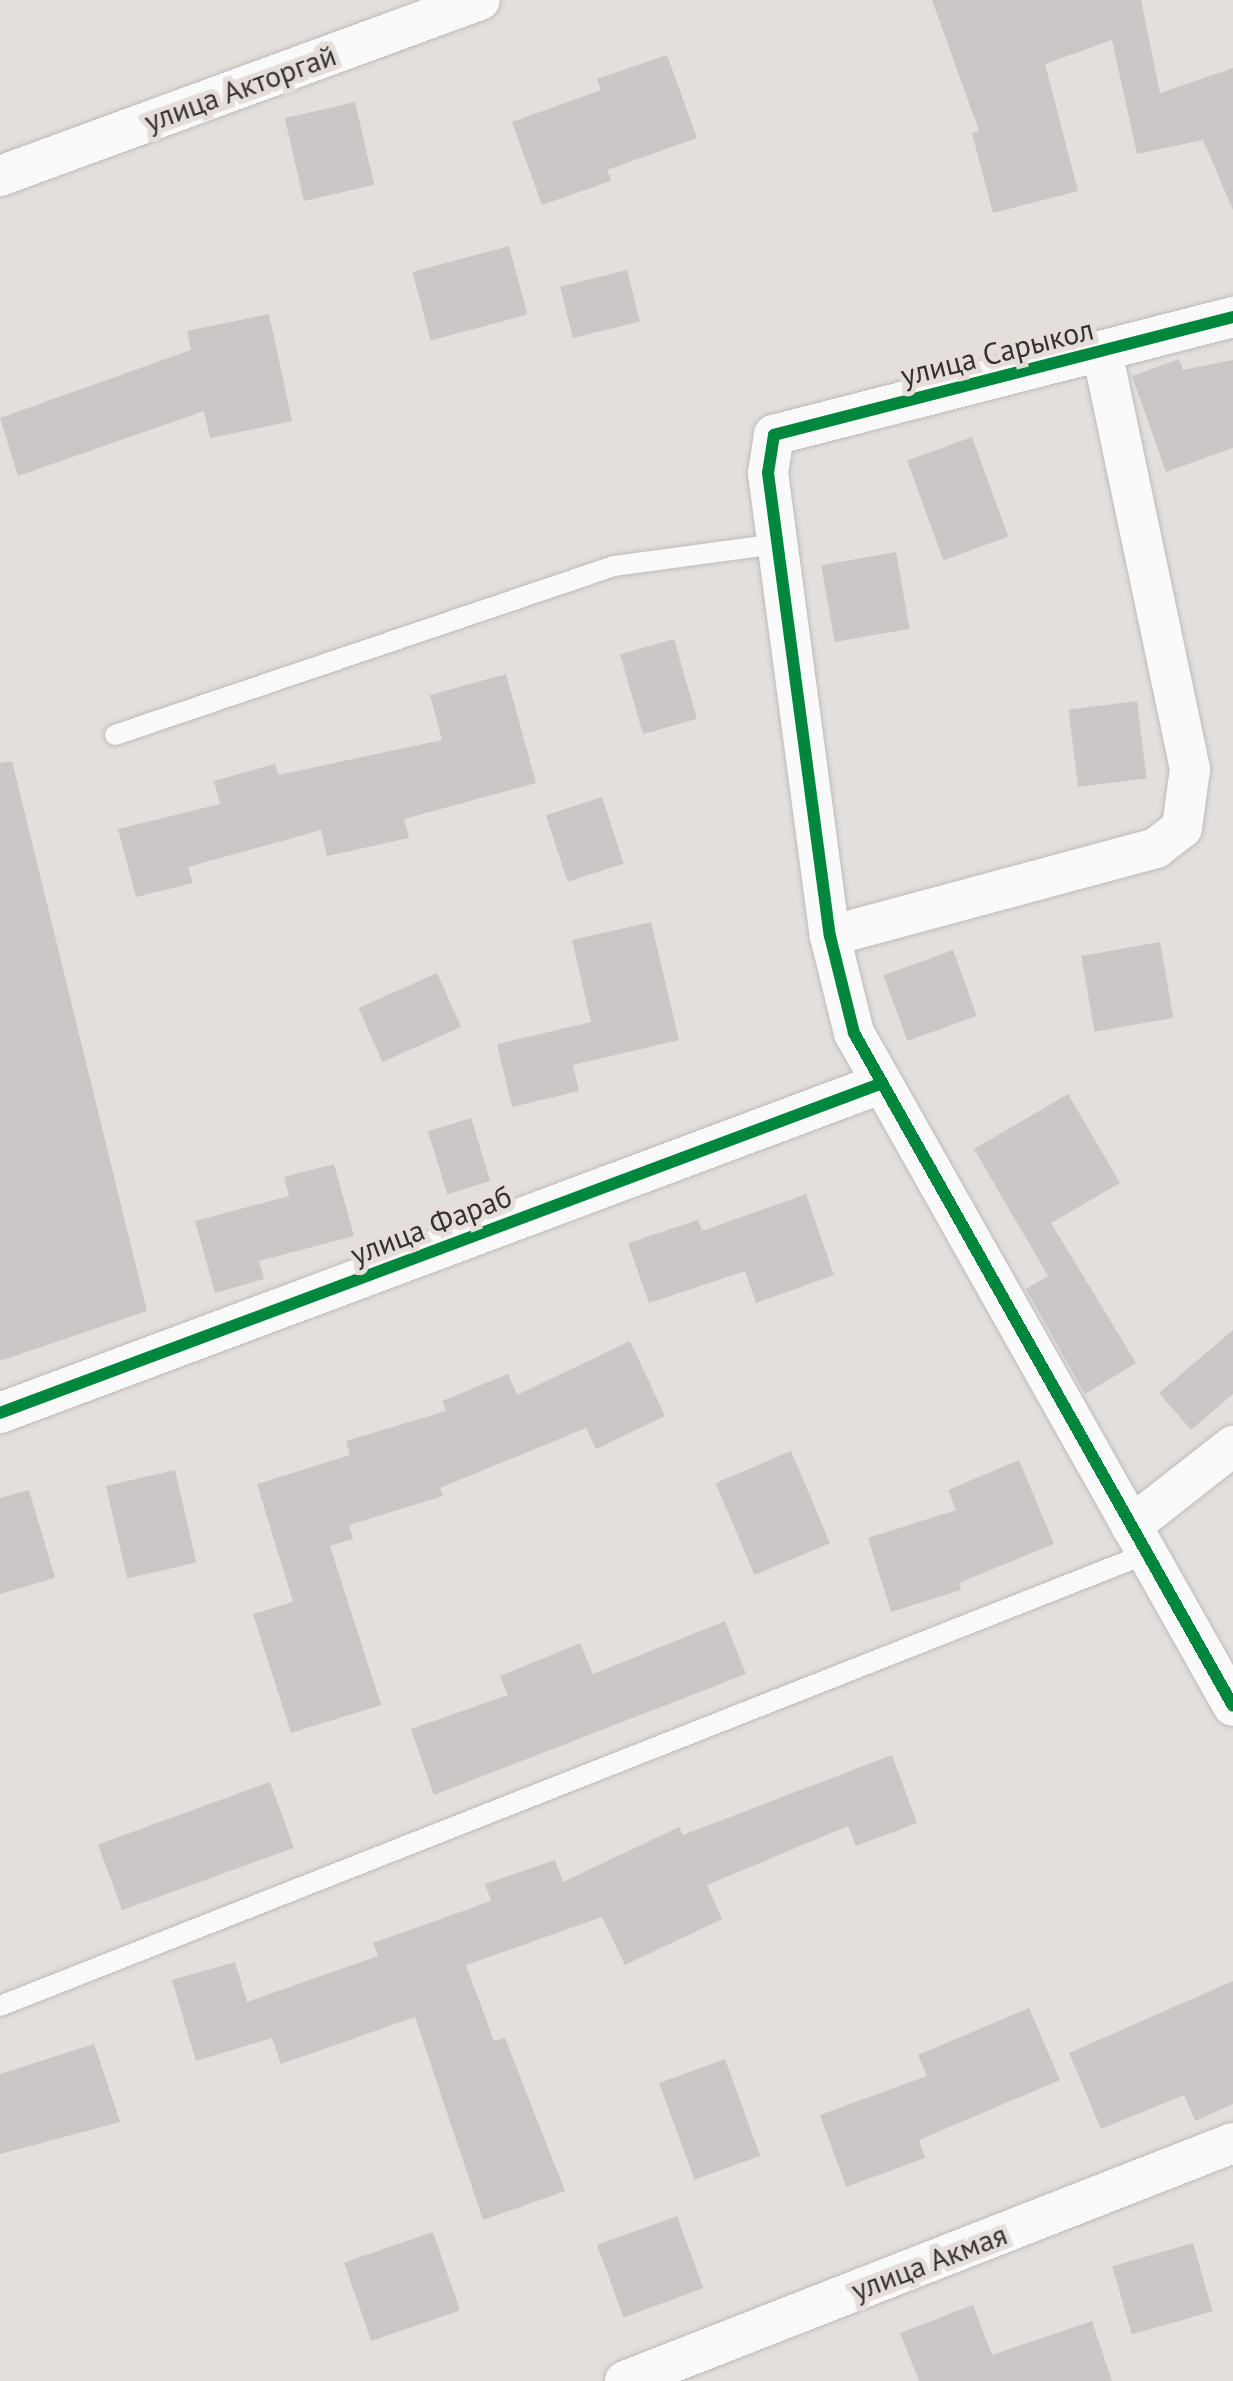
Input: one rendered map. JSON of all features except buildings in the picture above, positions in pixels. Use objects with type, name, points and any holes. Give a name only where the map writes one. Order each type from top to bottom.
[{"type":"street","name":"улица Акторгай","points":[[0,176],[480,0]]},
{"type":"street","name":"улица Сарыкол","points":[[777,544],[768,473],[774,435],[1233,317]]},
{"type":"street","points":[[830,936],[1156,848],[1182,828],[1190,768],[1102,351]]},
{"type":"street","points":[[777,544],[830,936],[854,1033],[1233,1706]]},
{"type":"street","name":"улица Фараб","points":[[0,1413],[880,1084]]},
{"type":"street","points":[[1139,1540],[1233,1446]]},
{"type":"street","name":"улица Акмая","points":[[625,2381],[1233,2143]]},
{"type":"lane","points":[[114,735],[614,566],[777,544]]},
{"type":"lane","points":[[0,2006],[1139,1540]]},
{"type":"cycle path","points":[[1233,317],[774,435],[768,473],[830,936],[854,1033],[1233,1706]]},
{"type":"cycle path","points":[[0,1413],[880,1084]]}]
